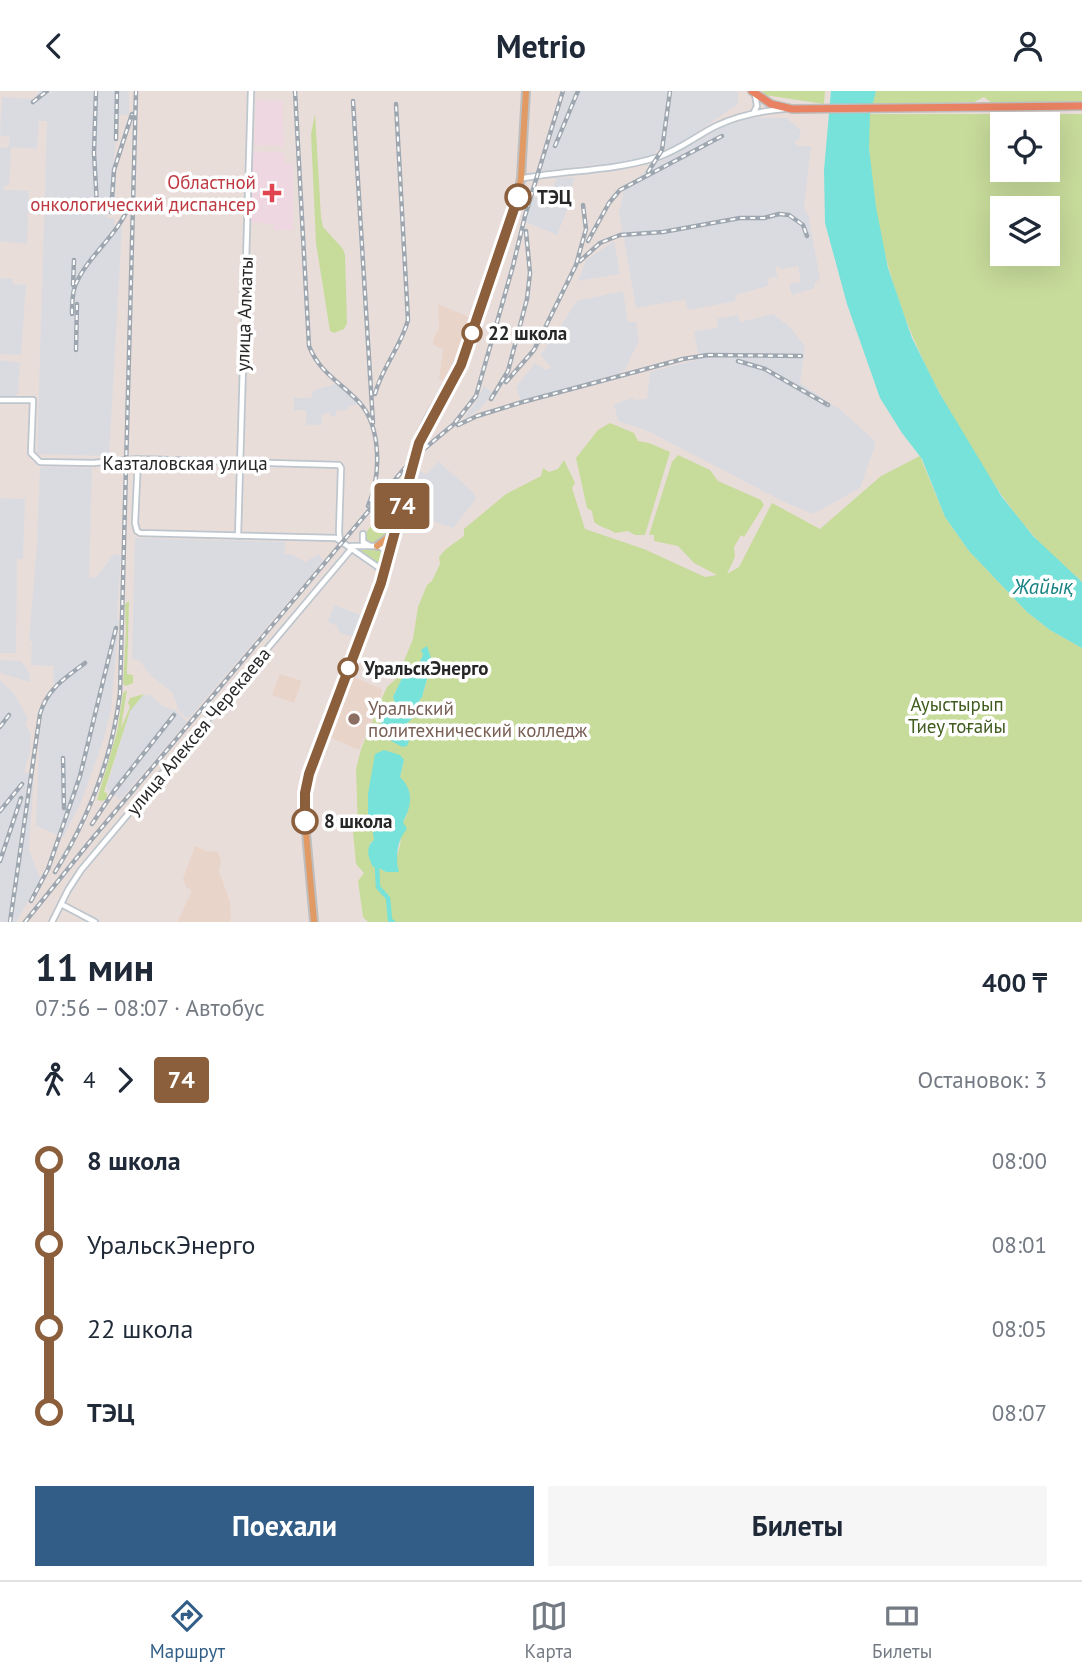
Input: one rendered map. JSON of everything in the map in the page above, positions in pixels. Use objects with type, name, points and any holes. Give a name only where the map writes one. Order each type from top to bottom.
[{"type":"highway","points":[[753,92],[771,104],[792,109],[1082,106]]},
{"type":"main road","points":[[416,450],[461,365],[524,179],[528,91]]},
{"type":"main road","points":[[314,922],[305,821],[306,785],[390,553],[422,429],[456,371],[519,188],[528,91]]},
{"type":"main road","points":[[373,546],[390,538],[396,531]]},
{"type":"street","name":"улица Алматы","points":[[238,536],[251,91]]},
{"type":"street","points":[[753,92],[757,106],[753,113]]},
{"type":"street","points":[[524,179],[614,168],[659,157],[715,127],[753,113],[792,109]]},
{"type":"street","name":"Казталовская улица","points":[[0,400],[33,400],[31,453],[36,460],[49,463],[138,460],[335,464],[341,468],[340,540]]},
{"type":"street","points":[[138,460],[138,532],[340,540],[378,567],[383,574]]},
{"type":"street","points":[[363,534],[363,542],[390,553]]},
{"type":"street","points":[[352,548],[373,546]]},
{"type":"street","name":"улица Алексея Черекаева","points":[[52,922],[82,870],[352,548]]},
{"type":"street","points":[[61,904],[95,922]]},
{"type":"shaded area","points":[[40,91],[129,91],[129,115],[120,115],[113,166],[116,167],[115,215],[109,214],[105,218],[114,218],[114,224],[122,228],[109,456],[37,454],[47,121],[39,121],[37,149],[11,147],[9,185],[3,186],[4,190],[29,191],[27,244],[0,241],[0,147],[8,148],[10,137],[1,136],[0,133],[2,97],[33,99]]},
{"type":"shaded area","points":[[566,91],[738,91],[738,104],[684,141],[671,148],[656,150],[645,159],[606,167],[600,164],[541,171]]},
{"type":"shaded area","points":[[256,100],[282,101],[284,146],[254,145]]},
{"type":"shaded area","points":[[751,118],[787,118],[801,131],[799,139],[794,143],[811,146],[804,207],[808,213],[820,279],[814,284],[815,288],[792,295],[789,284],[801,282],[798,266],[781,269],[779,266],[775,267],[778,277],[769,278],[768,286],[735,295],[736,301],[688,310],[685,299],[636,308],[619,212],[622,188],[647,171],[649,165],[723,127]]},
{"type":"shaded area","name":"Областной онкологический диспансер","points":[[252,151],[284,153],[285,163],[293,163],[293,230],[274,230],[273,224],[251,222]]},
{"type":"shaded area","points":[[574,177],[568,208],[557,235],[525,222],[533,196],[546,201],[557,178]]},
{"type":"shaded area","points":[[614,241],[620,274],[578,281],[586,260]]},
{"type":"shaded area","points":[[12,277],[13,284],[26,285],[21,355],[0,354],[0,278]]},
{"type":"shaded area","points":[[623,291],[628,322],[636,322],[639,340],[625,370],[521,401],[516,387],[535,363],[546,370],[551,368],[541,355],[577,301]]},
{"type":"shaded area","points":[[438,304],[471,318],[446,383],[439,379],[443,349],[433,345],[439,328]]},
{"type":"shaded area","points":[[773,314],[790,327],[805,347],[800,383],[842,411],[876,442],[860,488],[813,514],[784,502],[648,431],[618,421],[614,404],[633,398],[647,399],[650,372],[699,359],[694,331],[718,328],[717,319],[738,315],[740,322]]},
{"type":"shaded area","points":[[0,360],[20,363],[18,393],[14,396],[0,396]]},
{"type":"shaded area","points":[[336,384],[359,404],[336,411],[336,416],[330,416],[330,413],[322,414],[321,425],[306,425],[306,410],[294,410],[294,398],[311,398],[314,390]]},
{"type":"shaded area","points":[[484,386],[493,393],[480,409],[467,418],[465,416]]},
{"type":"shaded area","points":[[439,462],[473,492],[476,499],[453,528],[426,519],[422,531],[405,526],[419,471],[426,474]]},
{"type":"shaded area","points":[[40,467],[92,468],[89,577],[96,578],[114,554],[121,555],[119,619],[111,710],[80,805],[63,837],[36,826],[39,738],[44,707],[55,689],[54,666],[31,665],[32,641],[29,641]]},
{"type":"shaded area","points":[[0,498],[25,499],[23,559],[17,559],[16,653],[0,653]]},
{"type":"shaded area","points":[[135,538],[286,542],[284,553],[294,555],[305,562],[319,554],[323,561],[188,719],[179,711],[172,692],[149,674],[140,661],[132,659]]},
{"type":"shaded area","points":[[334,605],[363,616],[356,638],[339,632],[337,626],[328,622]]},
{"type":"shaded area","points":[[0,660],[21,661],[30,674],[30,682],[0,673]]},
{"type":"shaded area","points":[[280,674],[302,681],[294,703],[272,695]]},
{"type":"shaded area","name":"Уральский политехнический колледж","points":[[351,676],[382,689],[381,700],[359,750],[329,737]]},
{"type":"shaded area","points":[[0,680],[13,692],[28,718],[25,724],[31,734],[30,752],[24,772],[34,774],[29,850],[41,880],[16,922],[0,922]]},
{"type":"shaded area","points":[[144,694],[148,694],[164,707],[176,710],[187,722],[120,800],[106,789],[130,711]]},
{"type":"shaded area","points":[[195,846],[209,852],[217,851],[221,860],[219,871],[230,902],[231,922],[177,922],[192,891],[186,887],[183,879]]},
{"type":"green space","points":[[762,91],[825,91],[824,104],[765,95]]},
{"type":"green space","points":[[876,91],[1082,91],[1082,101],[992,103],[984,97],[974,102],[872,105]]},
{"type":"green space","points":[[315,114],[323,227],[343,249],[345,255],[347,323],[344,329],[334,333],[330,331],[316,243],[311,134]]},
{"type":"green space","points":[[870,114],[990,114],[990,182],[1060,182],[1060,114],[1082,114],[1082,582],[1038,540],[1006,501],[951,413],[920,353],[896,292],[879,228],[869,144]]},
{"type":"green space","points":[[610,423],[634,433],[638,441],[670,452],[645,535],[635,535],[628,531],[615,533],[599,526],[594,522],[592,511],[587,508],[576,458],[598,430]]},
{"type":"green space","name":"Ауыстырып Тиеу тоғайы","points":[[678,455],[710,470],[718,481],[761,500],[764,505],[744,537],[741,535],[734,547],[735,557],[727,574],[739,567],[772,503],[820,529],[881,476],[920,456],[945,517],[969,551],[1027,612],[1050,630],[1082,648],[1082,922],[368,922],[363,917],[358,881],[364,873],[356,864],[353,832],[358,830],[356,769],[361,749],[382,698],[387,687],[397,678],[413,639],[418,607],[440,564],[439,557],[464,536],[464,529],[506,494],[541,476],[543,468],[549,472],[558,469],[564,460],[575,483],[572,488],[585,529],[644,549],[705,577],[717,575],[694,563],[678,546],[654,541],[654,535],[649,535],[672,462]],"holes":[[[423,655],[432,661],[422,697],[415,707],[415,715],[407,722],[403,747],[398,743],[388,710],[396,706],[393,697],[406,671],[416,670]],[[404,760],[400,777],[407,814],[396,859],[386,872],[377,867],[370,843],[375,840]]]},
{"type":"green space","points":[[407,472],[390,533],[375,544],[364,540],[364,535],[387,506],[392,505],[402,477]]},
{"type":"green space","points":[[378,548],[387,555],[383,566],[360,553],[362,550]]},
{"type":"green space","points":[[129,601],[127,674],[133,675],[133,683],[126,686],[123,684],[125,604]]},
{"type":"green space","points":[[127,690],[121,728],[130,707],[130,698],[144,694],[130,711],[104,792],[107,793],[107,799],[97,800],[117,732],[123,693]]},
{"type":"water","name":"Жайық","points":[[831,91],[876,91],[870,114],[869,148],[876,207],[888,268],[912,338],[940,394],[1002,497],[1033,536],[1082,582],[1082,648],[1050,630],[1027,612],[969,551],[945,517],[922,459],[880,398],[847,304],[825,223],[824,170]]},
{"type":"water","points":[[427,646],[432,661],[422,697],[415,707],[415,716],[407,723],[406,737],[409,741],[407,746],[402,747],[381,735],[379,728],[388,709],[396,706],[393,697],[406,670],[416,669],[423,655],[421,650]]},
{"type":"water","points":[[384,750],[400,755],[404,760],[400,777],[408,788],[410,798],[403,822],[407,829],[398,849],[399,872],[386,872],[373,867],[368,852],[374,840],[373,832],[380,826],[368,816],[368,794],[375,754]]},
{"type":"waterway","points":[[377,867],[378,887],[388,898],[390,920],[393,922]]},
{"type":"railway","points":[[33,102],[47,91]]},
{"type":"railway","points":[[96,91],[94,153],[97,206]]},
{"type":"railway","points":[[116,139],[117,91]]},
{"type":"railway","points":[[55,872],[79,830],[98,786],[111,741],[120,693],[136,91]]},
{"type":"railway","points":[[295,91],[309,346],[324,370],[367,412],[372,425],[377,467],[368,506]]},
{"type":"railway","points":[[25,922],[404,469],[454,424],[476,396],[525,216],[563,91]]},
{"type":"railway","points":[[555,146],[578,91]]},
{"type":"railway","points":[[648,172],[662,150],[670,91]]},
{"type":"railway","points":[[353,101],[373,423]]},
{"type":"railway","points":[[375,394],[408,320],[396,104]]},
{"type":"railway","points":[[111,212],[114,170],[132,114]]},
{"type":"railway","points":[[588,241],[609,203],[620,190],[722,136]]},
{"type":"railway","points":[[72,314],[74,289],[81,275],[119,225],[130,202]]},
{"type":"railway","points":[[506,382],[534,350],[576,265],[586,229],[583,205]]},
{"type":"railway","points":[[580,261],[600,243],[620,235],[663,232],[740,218],[789,215],[803,225],[807,236]]},
{"type":"railway","points":[[491,399],[508,371],[527,299],[530,273],[526,231]]},
{"type":"railway","points":[[73,285],[74,260]]},
{"type":"railway","points":[[76,350],[77,304]]},
{"type":"railway","points":[[458,425],[519,403],[683,359],[708,355],[801,356]]},
{"type":"railway","points":[[738,361],[765,369],[828,405]]},
{"type":"railway","points":[[31,901],[48,869],[80,776],[116,628]]},
{"type":"railway","points":[[10,922],[40,714],[52,691],[85,663]]},
{"type":"railway","points":[[0,727],[9,715]]},
{"type":"railway","points":[[92,824],[114,791],[174,715]]},
{"type":"railway","points":[[63,758],[64,808]]},
{"type":"railway","points":[[0,811],[22,784]]},
{"type":"railway","points":[[0,861],[21,798]]},
{"type":"bus line","name":"74","points":[[305,821],[305,793],[309,774],[381,583],[419,443],[461,365],[518,197]]},
{"type":"place","name":"Областной онкологический диспансер","points":[[272,193]]},
{"type":"place","name":"ТЭЦ","points":[[518,197]]},
{"type":"place","name":"22 школа","points":[[472,333]]},
{"type":"place","name":"УральскЭнерго","points":[[348,668]]},
{"type":"place","name":"Уральский политехнический колледж","points":[[354,719]]},
{"type":"place","name":"8 школа","points":[[305,821]]}]
